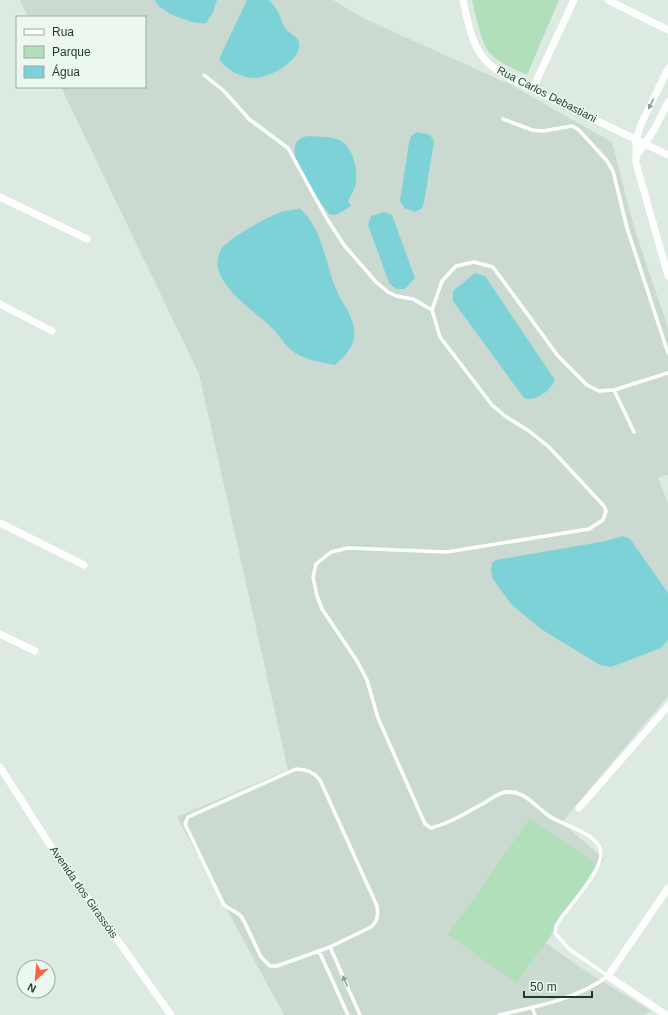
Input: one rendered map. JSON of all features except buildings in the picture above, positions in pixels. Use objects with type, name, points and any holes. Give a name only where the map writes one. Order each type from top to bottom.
[{"type":"street","name":"Rua Carlos Debastiani","points":[[463,0],[472,37],[478,51],[489,64],[511,79],[533,88],[636,140],[668,154]]},
{"type":"street","points":[[533,88],[574,0]]},
{"type":"street","points":[[608,0],[668,30]]},
{"type":"street","points":[[667,273],[636,163],[636,140],[641,124],[668,69]]},
{"type":"street","points":[[637,155],[654,130],[668,102]]},
{"type":"street","points":[[0,197],[87,239]]},
{"type":"street","points":[[1,307],[52,331]]},
{"type":"street","points":[[0,523],[84,565]]},
{"type":"street","points":[[0,634],[35,651]]},
{"type":"street","points":[[580,808],[668,706]]},
{"type":"street","name":"Avenida dos Girassóis","points":[[0,767],[50,844],[171,1015]]},
{"type":"street","points":[[666,1015],[608,976],[668,888]]},
{"type":"lane","points":[[204,75],[224,92],[249,119],[288,148],[339,238],[376,282],[388,292],[396,296],[413,299],[432,310]]},
{"type":"lane","points":[[503,119],[532,130],[542,131],[572,126],[579,130],[607,161],[613,171],[627,228],[668,353]]},
{"type":"lane","points":[[499,1015],[532,1007],[598,984],[608,976],[569,949],[555,933],[556,926],[561,918],[600,864],[601,852],[599,844],[590,836],[549,816],[532,800],[515,792],[503,792],[451,821],[431,828],[425,824],[378,718],[367,680],[358,661],[322,610],[313,577],[316,564],[331,552],[348,548],[446,552],[589,529],[600,523],[605,516],[604,506],[549,447],[529,431],[505,416],[480,390],[440,337],[432,310],[442,281],[456,266],[474,262],[493,267],[558,356],[587,385],[600,391],[614,390],[668,373]]},
{"type":"lane","points":[[614,390],[634,432]]},
{"type":"lane","points":[[296,769],[306,769],[317,776],[377,906],[378,913],[375,923],[370,927],[319,951],[277,966],[266,964],[240,915],[224,905],[187,829],[185,824],[188,817],[296,769]]},
{"type":"lane","points":[[330,947],[360,1015]]},
{"type":"lane","points":[[319,951],[348,1015]]},
{"type":"lane","points":[[532,1007],[535,1015]]},
{"type":"shaded area","points":[[20,0],[333,0],[363,18],[509,84],[612,142],[635,231],[668,328],[668,475],[658,478],[668,503],[668,696],[562,822],[604,859],[546,943],[587,972],[651,1011],[643,1015],[284,1015],[177,817],[288,770],[199,374],[61,88],[146,88],[146,16],[28,16]]},
{"type":"green space","points":[[472,0],[559,0],[527,75],[502,63],[490,53],[481,35]]},
{"type":"green space","points":[[530,818],[599,866],[517,983],[448,935]]},
{"type":"water","points":[[155,0],[217,0],[213,12],[206,23],[200,23],[185,20],[169,13],[158,5]]},
{"type":"water","points":[[247,0],[269,0],[277,10],[283,25],[297,38],[299,42],[299,49],[291,61],[277,71],[256,78],[246,77],[235,73],[226,67],[219,59]]},
{"type":"water","points":[[417,132],[430,135],[434,141],[424,203],[422,208],[415,212],[404,208],[400,201],[409,142],[411,136]]},
{"type":"water","points":[[308,136],[328,137],[339,140],[344,143],[351,152],[356,170],[356,184],[348,201],[351,206],[338,214],[329,214],[308,185],[296,160],[295,149],[298,140]]},
{"type":"water","points":[[299,208],[307,216],[318,235],[332,279],[353,323],[354,340],[352,345],[347,353],[335,365],[317,362],[300,356],[290,349],[274,330],[233,293],[224,282],[219,271],[218,260],[222,248],[233,238],[279,213]]},
{"type":"water","points":[[384,212],[392,215],[415,278],[405,289],[396,289],[389,283],[368,225],[371,216]]},
{"type":"water","points":[[475,273],[485,276],[555,380],[550,388],[542,395],[529,399],[524,398],[453,301],[453,291]]},
{"type":"water","points":[[623,536],[630,539],[668,593],[668,640],[661,648],[611,667],[600,665],[541,629],[511,604],[493,579],[491,570],[492,563],[496,560],[606,541]]}]
